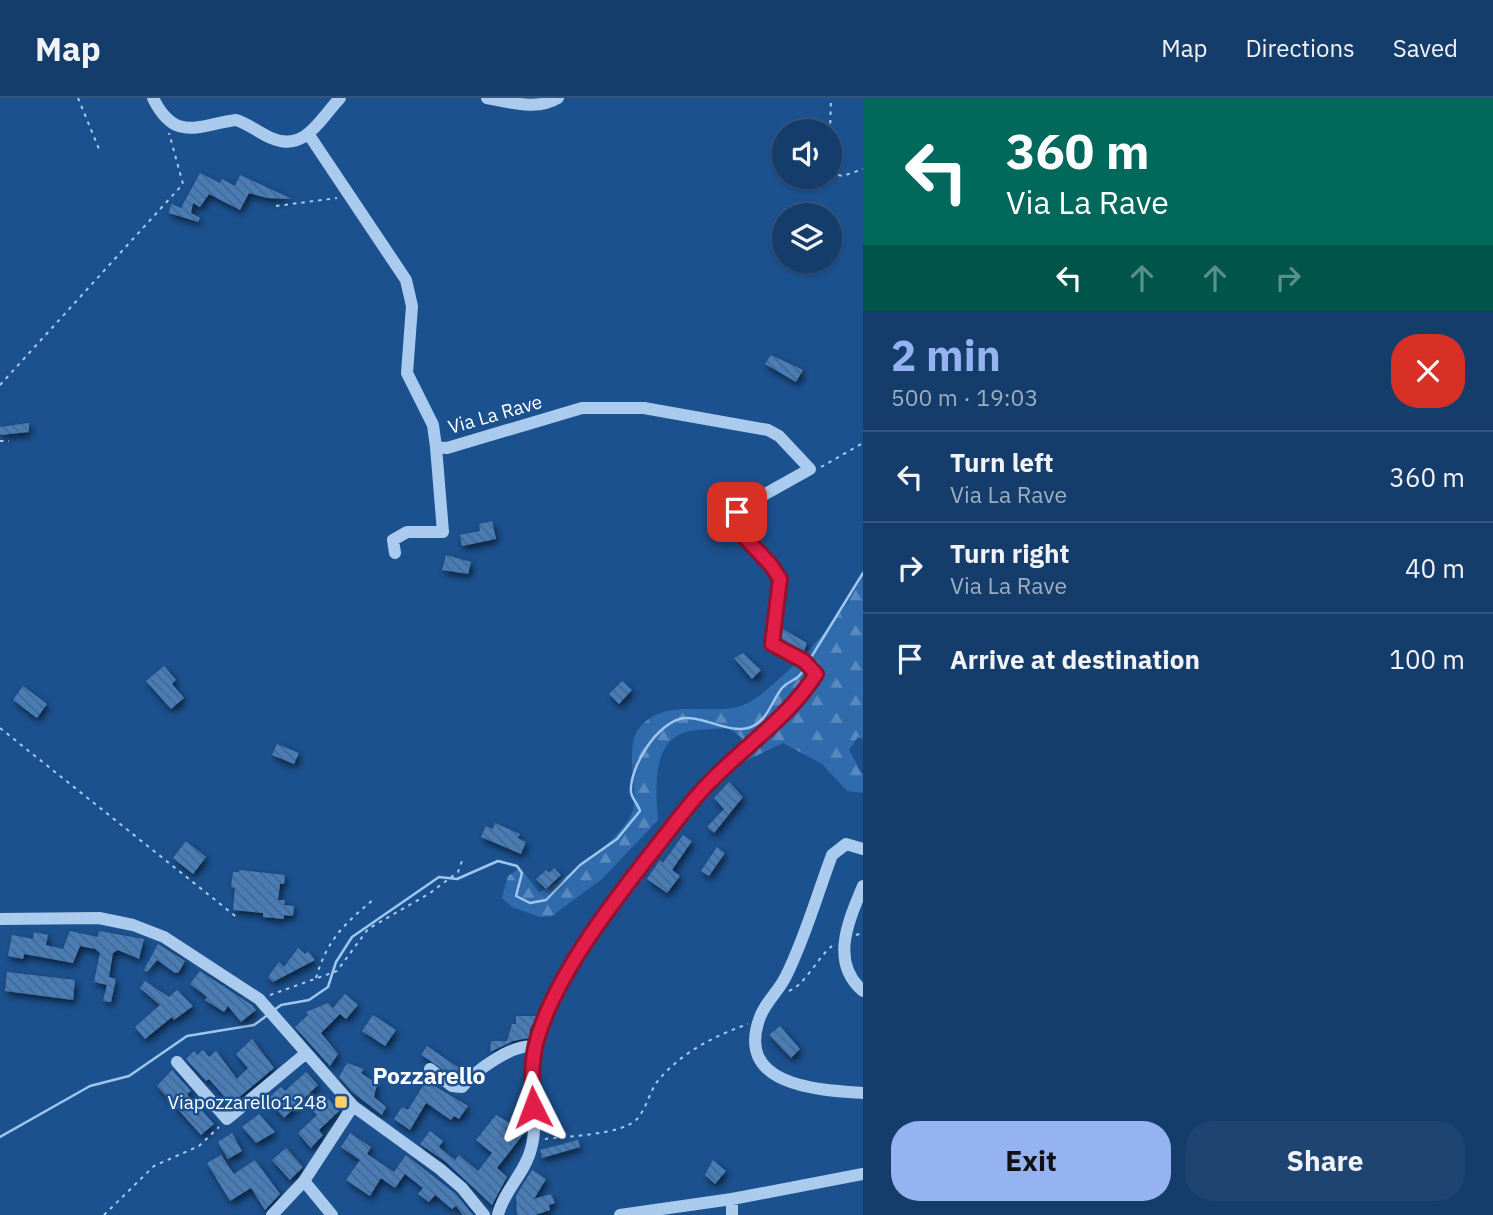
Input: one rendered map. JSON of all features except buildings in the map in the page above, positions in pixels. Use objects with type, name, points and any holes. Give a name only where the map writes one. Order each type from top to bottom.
[{"type":"street","points":[[153,98],[160,113],[183,129],[207,128],[236,120],[282,142],[299,141],[309,135],[340,98]]},
{"type":"street","points":[[487,98],[531,105],[549,104],[558,98]]},
{"type":"street","name":"Via La Rave","points":[[309,135],[406,279],[412,306],[407,373],[433,425],[436,447],[447,448],[582,408],[644,408],[768,430],[779,436],[810,469]]},
{"type":"street","points":[[396,553],[392,545],[396,536],[407,532],[443,531],[436,447]]},
{"type":"street","points":[[498,1215],[524,1169],[533,1140],[531,1071],[535,1047],[548,1012],[577,958],[623,887],[699,793],[784,712],[813,669],[772,644],[780,579],[733,521],[737,512],[751,502],[810,469]]},
{"type":"street","points":[[863,849],[846,844],[832,855],[785,978],[759,1020],[757,1046],[768,1070],[805,1087],[863,1093]]},
{"type":"street","points":[[863,886],[845,937],[846,968],[863,991]]},
{"type":"street","points":[[0,919],[99,918],[133,925],[164,937],[261,1001],[353,1106],[440,1169],[462,1188],[484,1215]]},
{"type":"street","points":[[430,1069],[452,1086],[462,1087],[482,1067],[525,1046],[535,1047]]},
{"type":"street","points":[[177,1062],[227,1119],[305,1054]]},
{"type":"street","points":[[272,1215],[304,1181],[353,1106]]},
{"type":"street","points":[[620,1215],[732,1199],[863,1174]]},
{"type":"street","points":[[304,1181],[331,1215]]},
{"type":"street","points":[[732,1199],[732,1215]]},
{"type":"path","points":[[78,98],[99,149]]},
{"type":"path","points":[[830,119],[831,98]]},
{"type":"path","points":[[0,384],[183,184],[172,141],[160,113]]},
{"type":"path","points":[[842,176],[863,169]]},
{"type":"path","points":[[276,206],[349,197]]},
{"type":"path","points":[[0,441],[9,441]]},
{"type":"path","points":[[810,469],[838,459],[863,443]]},
{"type":"path","points":[[0,729],[239,919]]},
{"type":"path","points":[[261,1001],[337,971],[368,929],[430,893],[458,872],[463,858]]},
{"type":"path","points":[[316,979],[324,951],[351,918],[374,899]]},
{"type":"path","points":[[774,993],[792,991],[817,960],[845,937]]},
{"type":"path","points":[[533,1140],[621,1128],[635,1120],[655,1085],[671,1066],[725,1032],[759,1020]]},
{"type":"path","points":[[104,1215],[154,1166],[199,1146],[227,1119]]},
{"type":"green space","points":[[863,576],[863,739],[858,737],[849,750],[863,775],[863,793],[847,791],[822,764],[783,743],[737,765],[742,738],[729,728],[690,731],[677,736],[668,744],[662,755],[657,781],[658,820],[602,879],[552,916],[540,917],[512,907],[502,898],[508,876],[520,868],[539,892],[564,878],[595,855],[622,829],[634,805],[633,743],[640,727],[650,718],[675,710],[728,709],[751,701],[779,679],[823,635],[844,608]]},
{"type":"waterway","points":[[810,659],[863,573]]},
{"type":"waterway","points":[[274,1010],[281,1005],[309,1000],[328,987],[336,962],[352,937],[439,877],[457,879],[498,861],[517,866],[522,873],[516,896],[530,903],[546,900],[580,865],[617,839],[640,811],[631,792],[635,771],[647,747],[665,727],[675,721],[693,718],[733,728],[748,728],[760,722],[782,688],[805,668]]},
{"type":"waterway","points":[[0,1137],[90,1086],[129,1076],[187,1036],[254,1025],[269,1014]]},
{"type":"place","name":"Viapozzarello1248","points":[[341,1102]]},
{"type":"district","name":"Pozzarello","points":[[429,1075]]},
{"type":"route","points":[[533,1107],[531,1071],[535,1047],[548,1012],[602,919],[623,887],[699,793],[763,733],[815,677],[816,672],[811,666],[772,644],[780,579],[771,565],[734,526],[737,512]]}]
